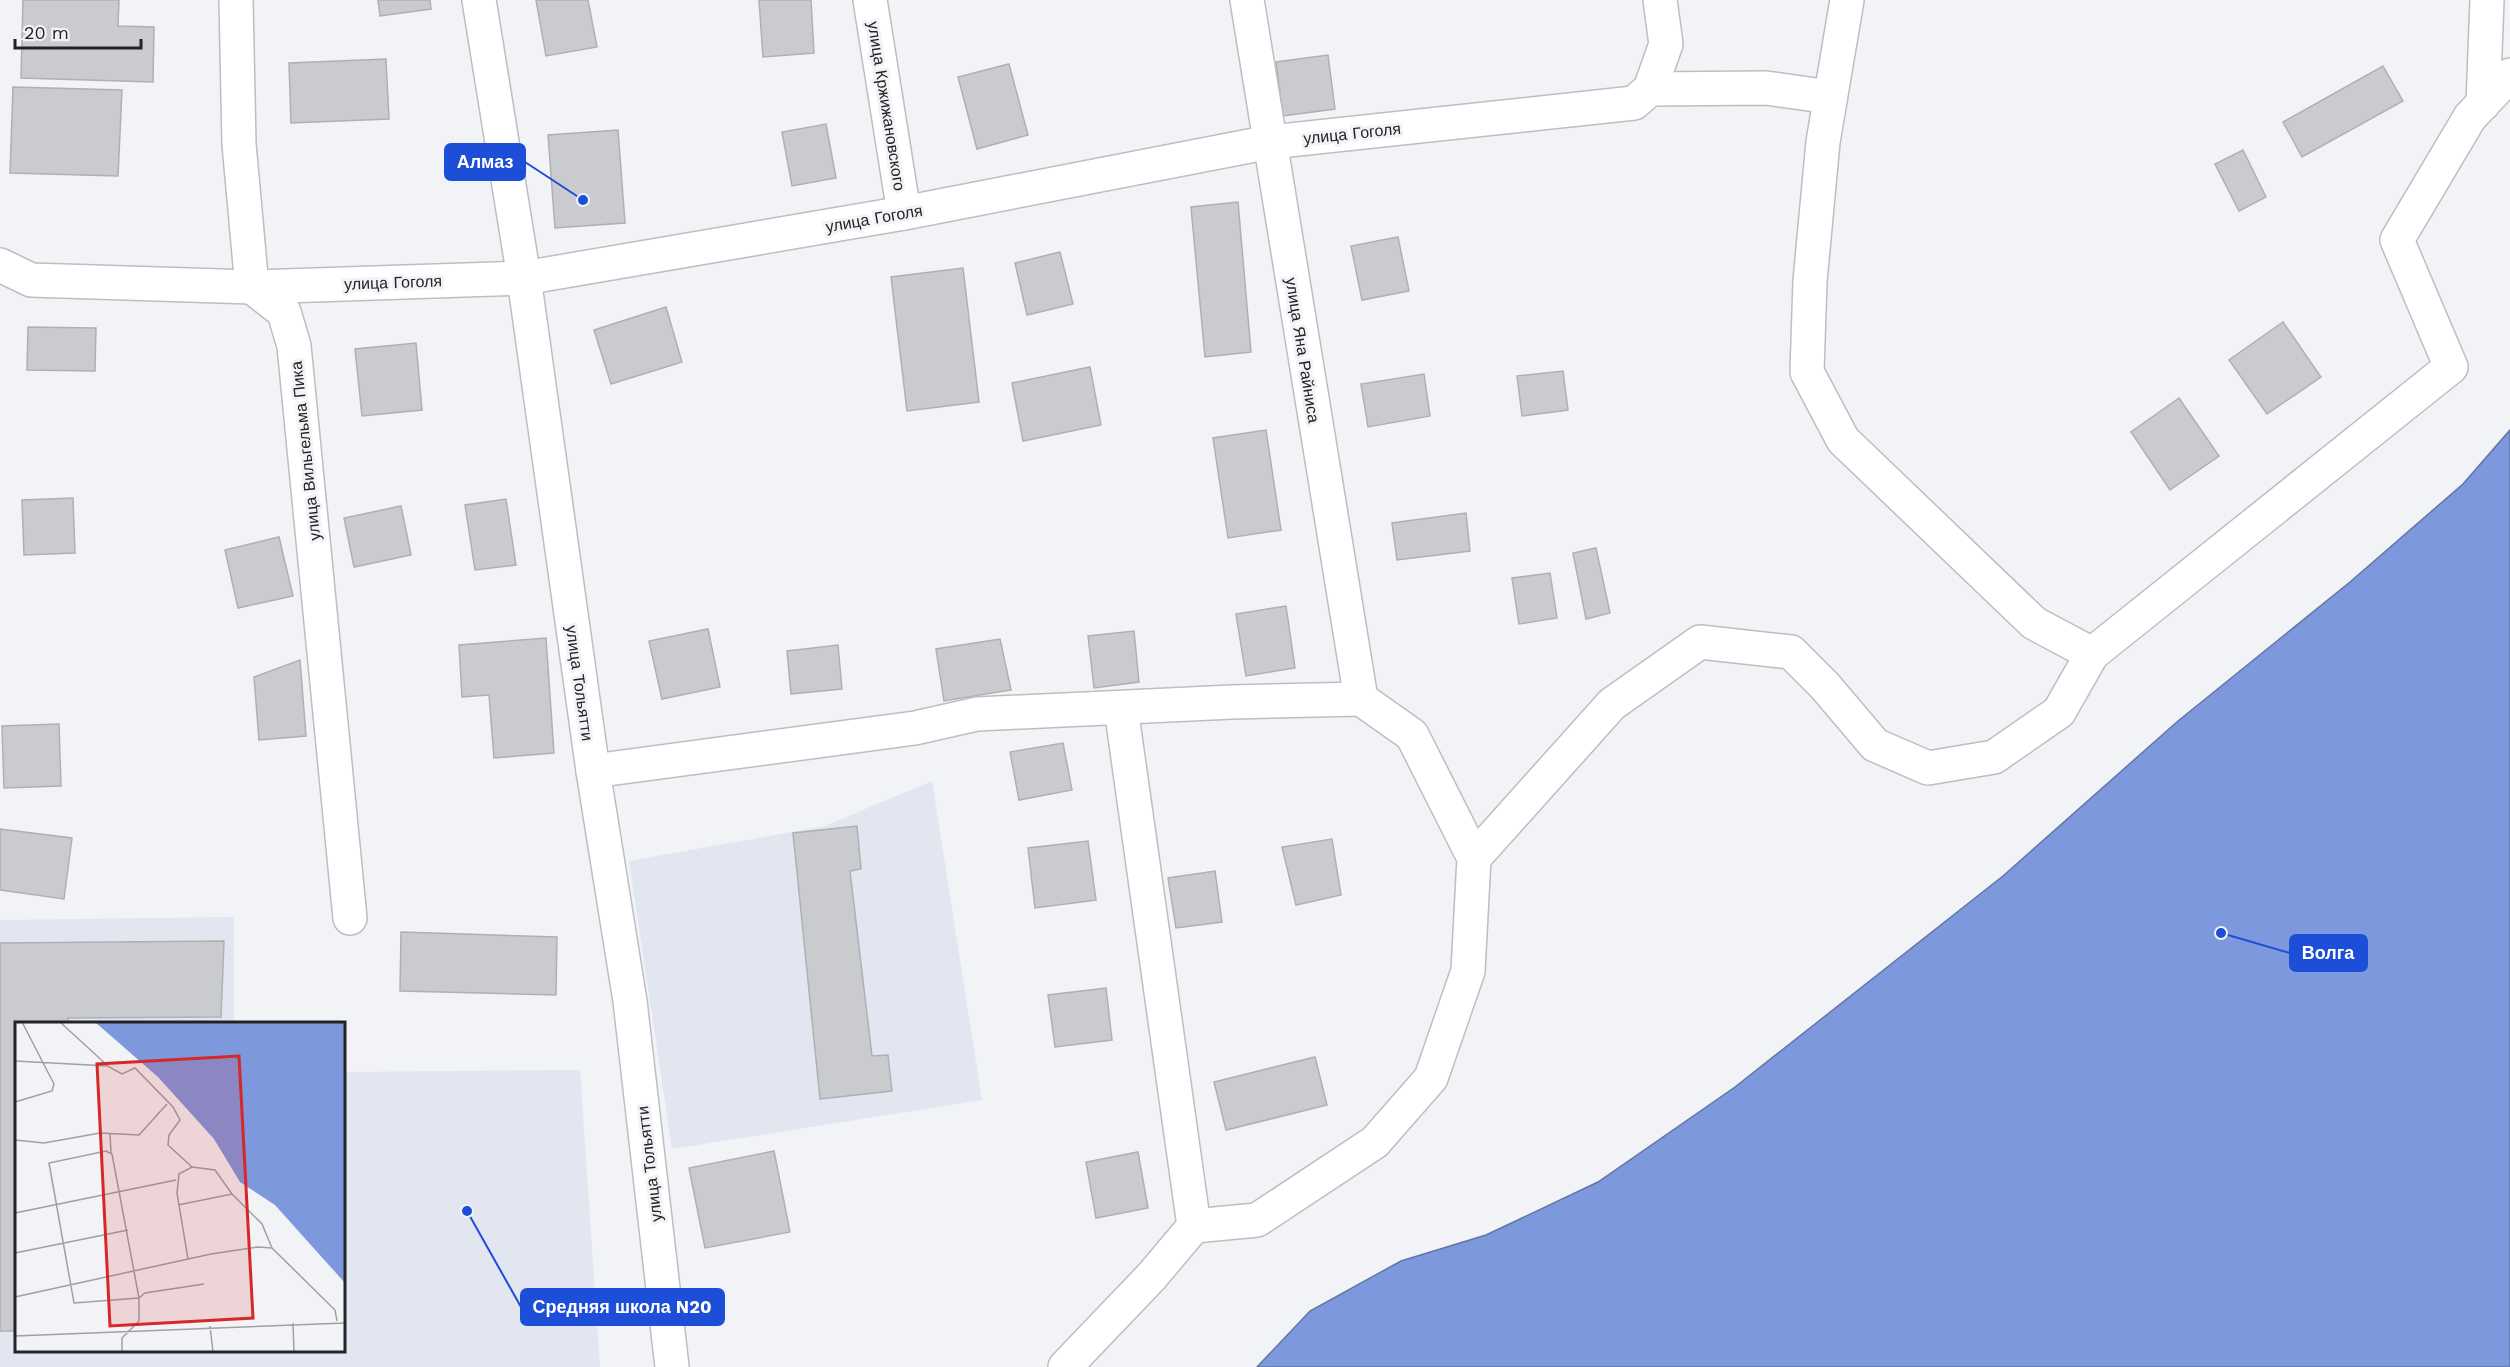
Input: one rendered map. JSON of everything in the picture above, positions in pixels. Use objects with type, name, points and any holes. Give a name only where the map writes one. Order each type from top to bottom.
[{"type":"street","points":[[236,0],[239,144],[252,287]]},
{"type":"street","name":"улица Тольятти","points":[[479,0],[524,278],[593,771],[630,1001],[672,1367]]},
{"type":"street","name":"улица Кржижановского","points":[[870,0],[904,213]]},
{"type":"street","name":"улица Яна Райниса","points":[[1247,0],[1360,699]]},
{"type":"street","points":[[1660,0],[1666,44],[1650,89],[1766,88],[1830,97]]},
{"type":"street","points":[[1847,0],[1823,142],[1810,281],[1806,372],[1843,440],[2034,622],[2092,654]]},
{"type":"street","points":[[2483,104],[2487,0]]},
{"type":"street","points":[[1474,858],[1612,704],[1700,642],[1791,652],[1825,686],[1875,745],[1928,768],[1994,757],[2059,712],[2092,654],[2451,367],[2397,240],[2470,117],[2510,75]]},
{"type":"street","name":"улица Гоголя","points":[[0,265],[31,280],[252,287],[524,278],[904,213],[1270,142],[1634,103],[1650,89]]},
{"type":"street","name":"улица Вильгельма Пика","points":[[252,287],[284,312],[294,346],[350,918]]},
{"type":"street","points":[[593,771],[915,728],[977,714],[1232,702],[1360,699],[1412,735],[1474,858],[1468,971],[1431,1078],[1375,1142],[1257,1220],[1194,1226],[1152,1275],[1065,1367]]},
{"type":"street","points":[[1121,708],[1194,1226]]},
{"type":"shaded area","points":[[932,781],[982,1100],[672,1149],[629,861],[825,826]]},
{"type":"shaded area","points":[[234,917],[234,1022],[15,1022],[15,1352],[345,1352],[345,1072],[580,1070],[600,1367],[0,1367],[0,920]]},
{"type":"water","points":[[2510,430],[2510,1367],[1257,1367],[1310,1311],[1401,1261],[1486,1235],[1598,1182],[1735,1087],[2003,876],[2178,721],[2350,582],[2463,484]]},
{"type":"building","points":[[23,0],[119,0],[118,26],[154,27],[153,82],[21,78]]},
{"type":"building","points":[[378,0],[430,0],[431,9],[380,16]]},
{"type":"building","points":[[536,0],[588,0],[597,47],[546,56]]},
{"type":"building","points":[[759,0],[811,0],[814,53],[763,57]]},
{"type":"building","points":[[1328,55],[1335,109],[1283,116],[1276,62]]},
{"type":"building","points":[[386,59],[389,119],[291,123],[289,63]]},
{"type":"building","points":[[1009,64],[1028,135],[977,149],[958,77]]},
{"type":"building","points":[[2383,66],[2403,101],[2302,157],[2283,122]]},
{"type":"building","points":[[13,87],[122,90],[118,176],[10,173]]},
{"type":"building","points":[[826,124],[836,178],[792,186],[782,132]]},
{"type":"building","points":[[618,130],[625,223],[555,228],[548,135]]},
{"type":"building","points":[[2243,150],[2266,197],[2239,211],[2215,164]]},
{"type":"building","points":[[1238,202],[1251,352],[1205,357],[1191,207]]},
{"type":"building","points":[[1398,237],[1409,291],[1362,300],[1351,246]]},
{"type":"building","points":[[1060,252],[1073,304],[1027,315],[1015,263]]},
{"type":"building","points":[[963,268],[979,402],[907,411],[891,277]]},
{"type":"building","points":[[666,307],[682,362],[611,384],[594,330]]},
{"type":"building","points":[[2283,322],[2321,377],[2267,414],[2229,360]]},
{"type":"building","points":[[28,327],[96,328],[95,371],[27,370]]},
{"type":"building","points":[[416,343],[422,410],[362,416],[355,349]]},
{"type":"building","points":[[1090,367],[1101,425],[1023,441],[1012,383]]},
{"type":"building","points":[[1563,371],[1568,410],[1522,416],[1517,376]]},
{"type":"building","points":[[1424,374],[1430,416],[1368,427],[1361,384]]},
{"type":"building","points":[[2179,398],[2219,456],[2170,490],[2131,432]]},
{"type":"building","points":[[1266,430],[1281,530],[1228,538],[1213,438]]},
{"type":"building","points":[[73,498],[75,553],[24,555],[22,500]]},
{"type":"building","points":[[506,499],[516,565],[475,570],[465,505]]},
{"type":"building","points":[[401,506],[411,555],[354,567],[344,518]]},
{"type":"building","points":[[1466,513],[1470,551],[1397,560],[1392,523]]},
{"type":"building","points":[[279,537],[293,596],[238,608],[225,550]]},
{"type":"building","points":[[1596,548],[1610,613],[1586,619],[1573,553]]},
{"type":"building","points":[[1550,573],[1557,618],[1519,624],[1512,578]]},
{"type":"building","points":[[1286,606],[1295,668],[1246,676],[1236,614]]},
{"type":"building","points":[[708,629],[720,687],[662,699],[649,641]]},
{"type":"building","points":[[1134,631],[1139,682],[1094,688],[1088,636]]},
{"type":"building","points":[[546,638],[554,753],[494,758],[489,695],[462,697],[459,645]]},
{"type":"building","points":[[1000,639],[1011,690],[944,701],[936,649]]},
{"type":"building","points":[[838,645],[842,689],[791,694],[787,651]]},
{"type":"building","points":[[300,660],[306,736],[259,740],[254,677]]},
{"type":"building","points":[[59,724],[61,786],[4,788],[2,726]]},
{"type":"building","points":[[1063,743],[1072,790],[1019,800],[1010,752]]},
{"type":"building","points":[[857,826],[861,869],[850,871],[872,1056],[888,1055],[892,1091],[820,1099],[793,833]]},
{"type":"building","points":[[0,829],[72,838],[64,899],[0,890]]},
{"type":"building","points":[[1332,839],[1341,895],[1296,905],[1282,847]]},
{"type":"building","points":[[1088,841],[1096,900],[1035,908],[1028,848]]},
{"type":"building","points":[[1215,871],[1222,922],[1176,928],[1168,878]]},
{"type":"building","points":[[401,932],[557,937],[556,995],[400,991]]},
{"type":"building","points":[[224,941],[221,1017],[68,1018],[68,1022],[15,1022],[15,1331],[0,1331],[0,943]]},
{"type":"building","points":[[1106,988],[1112,1040],[1055,1047],[1048,995]]},
{"type":"building","points":[[1315,1057],[1327,1105],[1226,1130],[1214,1082]]},
{"type":"building","points":[[774,1151],[790,1232],[705,1248],[689,1168]]},
{"type":"building","points":[[1138,1152],[1148,1208],[1096,1218],[1086,1162]]},
{"type":"place","name":"Алмаз","points":[[583,200]]},
{"type":"place","name":"Волга","points":[[2221,933]]},
{"type":"place","name":"Средняя школа N20","points":[[467,1211]]}]
